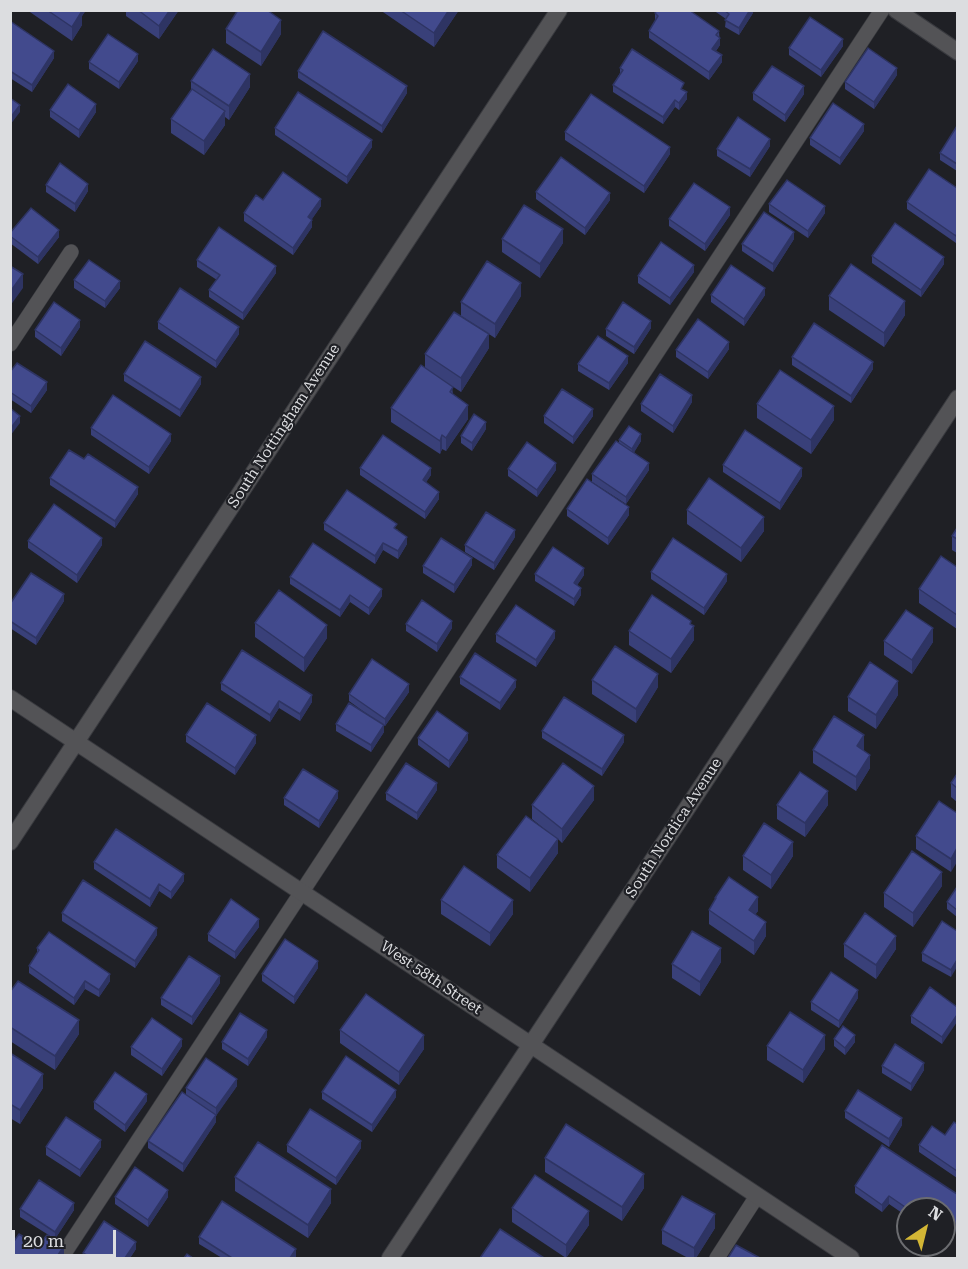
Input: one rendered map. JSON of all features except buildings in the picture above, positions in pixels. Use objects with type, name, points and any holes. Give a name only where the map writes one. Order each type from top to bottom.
[{"type":"street","name":"South Nottingham Avenue","points":[[10,843],[559,10]]},
{"type":"street","points":[[896,10],[957,52]]},
{"type":"street","name":"South Nordica Avenue","points":[[390,1258],[957,398]]},
{"type":"street","name":"West 58th Street","points":[[10,698],[850,1258]]},
{"type":"lane","points":[[61,1258],[882,10]]},
{"type":"lane","points":[[10,344],[71,252]]},
{"type":"lane","points":[[717,1258],[757,1196]]}]
